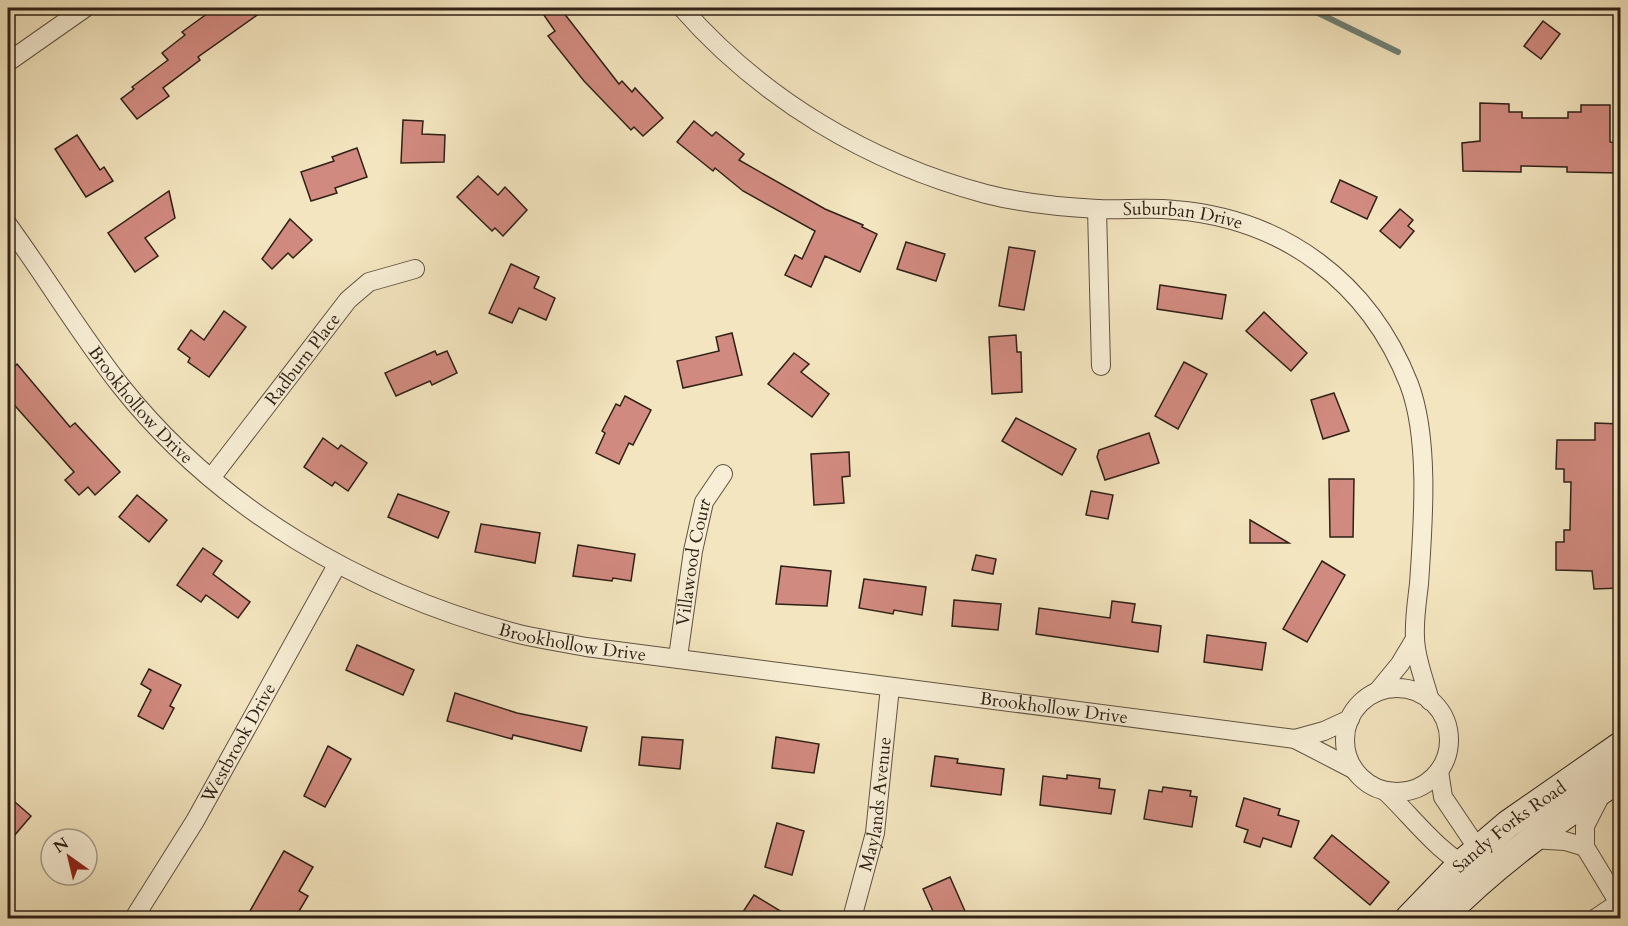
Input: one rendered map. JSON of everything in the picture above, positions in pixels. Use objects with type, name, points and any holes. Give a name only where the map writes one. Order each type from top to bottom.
[{"type":"street","points":[[8,62],[85,8]]},
{"type":"street","name":"Suburban Drive","points":[[682,8],[737,63],[781,98],[824,127],[869,152],[913,170],[989,194],[1096,209],[1173,209],[1210,213],[1251,224],[1309,254],[1359,297],[1381,327],[1402,367],[1413,394],[1419,428],[1423,514],[1414,639],[1430,701],[1440,712],[1447,726],[1449,742],[1446,757],[1439,771]]},
{"type":"street","points":[[1096,209],[1101,366]]},
{"type":"street","name":"Brookhollow Drive","points":[[8,225],[119,384],[144,414],[211,478],[243,504],[337,565],[430,605],[515,633],[586,647],[678,657],[1295,740],[1353,769],[1367,783],[1392,791],[1470,857]]},
{"type":"street","name":"Radburn Place","points":[[211,478],[348,300],[369,282],[415,269]]},
{"type":"street","name":"Villawood Court","points":[[678,657],[693,551],[704,502],[723,474]]},
{"type":"street","name":"Westbrook Drive","points":[[134,918],[195,821],[337,565]]},
{"type":"street","name":"Suburban Drive","points":[[1383,691],[1414,639]]},
{"type":"street","name":"Maylands Avenue","points":[[852,918],[875,833],[890,687]]},
{"type":"street","points":[[1383,691],[1417,693],[1430,701]]},
{"type":"street","name":"Brookhollow Drive","points":[[1295,740],[1324,731],[1350,719],[1361,703],[1383,691]]},
{"type":"street","points":[[1350,719],[1345,744],[1353,769]]},
{"type":"street","name":"Sandy Forks Road","points":[[1409,918],[1470,857],[1508,824],[1620,746]]},
{"type":"street","points":[[1392,791],[1421,786],[1439,771]]},
{"type":"street","points":[[1439,771],[1443,797],[1470,857],[1487,875]]},
{"type":"street","points":[[1596,918],[1620,902],[1585,847],[1585,826],[1613,783]]},
{"type":"street","name":"Sandy Forks Road","points":[[1442,918],[1487,875],[1531,839],[1613,783]]},
{"type":"street","points":[[1531,839],[1565,841],[1585,847]]},
{"type":"building","points":[[215,8],[267,8],[198,57],[200,60],[163,88],[169,96],[137,119],[121,99],[134,89],[132,87],[168,60],[162,53],[185,35],[182,32]]},
{"type":"building","points":[[539,8],[560,8],[619,84],[622,81],[632,92],[635,88],[663,118],[643,136],[634,127],[631,130],[584,81],[548,36],[555,31]]},
{"type":"building","points":[[1543,21],[1560,34],[1541,59],[1524,46]]},
{"type":"building","points":[[1480,103],[1509,104],[1509,112],[1522,112],[1522,118],[1568,118],[1568,112],[1581,112],[1581,105],[1610,105],[1610,142],[1620,144],[1620,173],[1567,172],[1567,167],[1521,166],[1521,172],[1463,171],[1462,143],[1480,141]]},
{"type":"building","points":[[403,120],[423,121],[422,134],[445,135],[444,162],[401,163]]},
{"type":"building","points":[[694,121],[712,136],[716,132],[744,154],[739,160],[825,209],[863,225],[862,227],[877,234],[860,272],[825,256],[811,287],[785,275],[795,255],[802,259],[815,231],[743,191],[715,168],[713,171],[677,142]]},
{"type":"building","points":[[77,135],[100,170],[104,167],[113,181],[86,197],[55,149]]},
{"type":"building","points":[[357,148],[367,177],[335,188],[337,193],[311,201],[301,172],[334,161],[332,157]]},
{"type":"building","points":[[478,176],[498,195],[505,187],[527,210],[503,236],[495,228],[492,231],[457,197]]},
{"type":"building","points":[[1340,180],[1377,197],[1367,219],[1331,202]]},
{"type":"building","points":[[169,191],[175,218],[145,238],[158,256],[135,272],[108,233]]},
{"type":"building","points":[[1400,209],[1413,220],[1408,226],[1414,231],[1400,248],[1380,231]]},
{"type":"building","points":[[290,219],[312,240],[293,258],[288,253],[272,269],[262,259]]},
{"type":"building","points":[[906,242],[945,254],[936,281],[897,269]]},
{"type":"building","points":[[1009,247],[1035,251],[1024,310],[999,306]]},
{"type":"building","points":[[511,264],[539,277],[534,288],[555,298],[546,320],[519,308],[512,323],[489,313]]},
{"type":"building","points":[[1160,285],[1226,295],[1222,319],[1157,309]]},
{"type":"building","points":[[224,311],[246,327],[209,377],[188,362],[190,358],[178,349],[191,330],[204,340]]},
{"type":"building","points":[[1264,312],[1307,353],[1291,371],[1246,331]]},
{"type":"building","points":[[732,333],[742,375],[683,388],[677,361],[719,351],[716,337]]},
{"type":"building","points":[[1016,335],[1017,352],[1021,352],[1022,392],[992,394],[989,337]]},
{"type":"building","points":[[435,351],[437,355],[447,351],[457,373],[432,385],[430,381],[396,396],[385,373]]},
{"type":"building","points":[[794,353],[809,364],[801,372],[829,394],[812,417],[768,384]]},
{"type":"building","points":[[1184,362],[1207,374],[1178,429],[1155,416]]},
{"type":"building","points":[[17,364],[70,427],[75,423],[120,472],[95,495],[88,487],[79,495],[65,480],[74,472],[8,398],[8,373]]},
{"type":"building","points":[[1334,393],[1349,431],[1323,439],[1311,400]]},
{"type":"building","points":[[625,396],[651,410],[633,445],[629,443],[619,464],[596,453],[605,433],[602,431],[616,404],[620,406]]},
{"type":"building","points":[[1016,418],[1076,449],[1062,475],[1002,441]]},
{"type":"building","points":[[1595,423],[1620,424],[1618,529],[1620,530],[1620,588],[1594,589],[1592,571],[1556,570],[1556,542],[1564,542],[1564,530],[1570,530],[1571,482],[1564,482],[1564,469],[1556,469],[1557,440],[1595,440]]},
{"type":"building","points":[[1149,433],[1159,463],[1105,480],[1097,457],[1099,450]]},
{"type":"building","points":[[323,438],[338,449],[341,445],[367,463],[348,491],[335,482],[332,486],[304,467]]},
{"type":"building","points":[[849,452],[850,476],[842,477],[844,503],[814,505],[811,454]]},
{"type":"building","points":[[1329,479],[1354,479],[1353,537],[1330,537]]},
{"type":"building","points":[[1091,491],[1113,495],[1108,519],[1086,515]]},
{"type":"building","points":[[398,494],[449,512],[438,538],[388,517]]},
{"type":"building","points":[[137,495],[167,520],[149,542],[119,517]]},
{"type":"building","points":[[1250,520],[1289,543],[1250,543]]},
{"type":"building","points":[[481,524],[540,533],[535,563],[475,552]]},
{"type":"building","points":[[578,545],[635,554],[631,581],[573,576]]},
{"type":"building","points":[[203,548],[222,561],[213,574],[250,602],[238,618],[206,595],[201,602],[177,585]]},
{"type":"building","points":[[976,555],[996,559],[993,574],[972,570]]},
{"type":"building","points":[[1322,561],[1345,575],[1307,642],[1283,629]]},
{"type":"building","points":[[781,566],[831,571],[827,606],[776,604]]},
{"type":"building","points":[[864,579],[926,587],[922,615],[894,610],[893,614],[859,608]]},
{"type":"building","points":[[954,600],[1001,604],[998,630],[952,626]]},
{"type":"building","points":[[1112,601],[1135,604],[1132,622],[1161,626],[1158,652],[1036,634],[1039,608],[1110,618]]},
{"type":"building","points":[[1207,635],[1266,643],[1262,670],[1204,662]]},
{"type":"building","points":[[357,645],[414,670],[403,695],[346,670]]},
{"type":"building","points":[[149,669],[181,685],[170,706],[174,708],[163,729],[138,716],[151,690],[141,684]]},
{"type":"building","points":[[455,693],[517,713],[587,727],[581,751],[513,735],[512,739],[447,721]]},
{"type":"building","points":[[642,737],[683,740],[680,769],[639,765]]},
{"type":"building","points":[[776,737],[819,744],[814,773],[772,768]]},
{"type":"building","points":[[328,746],[351,759],[325,807],[304,796]]},
{"type":"building","points":[[935,756],[958,759],[957,763],[1004,769],[1001,795],[931,786]]},
{"type":"building","points":[[1067,775],[1100,779],[1099,788],[1115,790],[1111,814],[1040,805],[1043,776],[1067,779]]},
{"type":"building","points":[[1163,787],[1191,791],[1190,796],[1197,797],[1192,827],[1144,819],[1149,790],[1162,792]]},
{"type":"building","points":[[8,796],[31,816],[8,843]]},
{"type":"building","points":[[1244,798],[1280,809],[1278,815],[1299,821],[1291,847],[1263,838],[1260,847],[1244,842],[1248,830],[1236,826]]},
{"type":"building","points":[[777,823],[804,831],[792,875],[765,867]]},
{"type":"building","points":[[1332,835],[1389,882],[1370,905],[1314,858]]},
{"type":"building","points":[[284,851],[313,867],[299,891],[308,896],[295,918],[246,918]]},
{"type":"building","points":[[950,877],[968,918],[936,918],[923,889]]},
{"type":"building","points":[[754,895],[792,918],[739,918]]},
{"type":"waterway","points":[[1308,8],[1398,52]]}]
